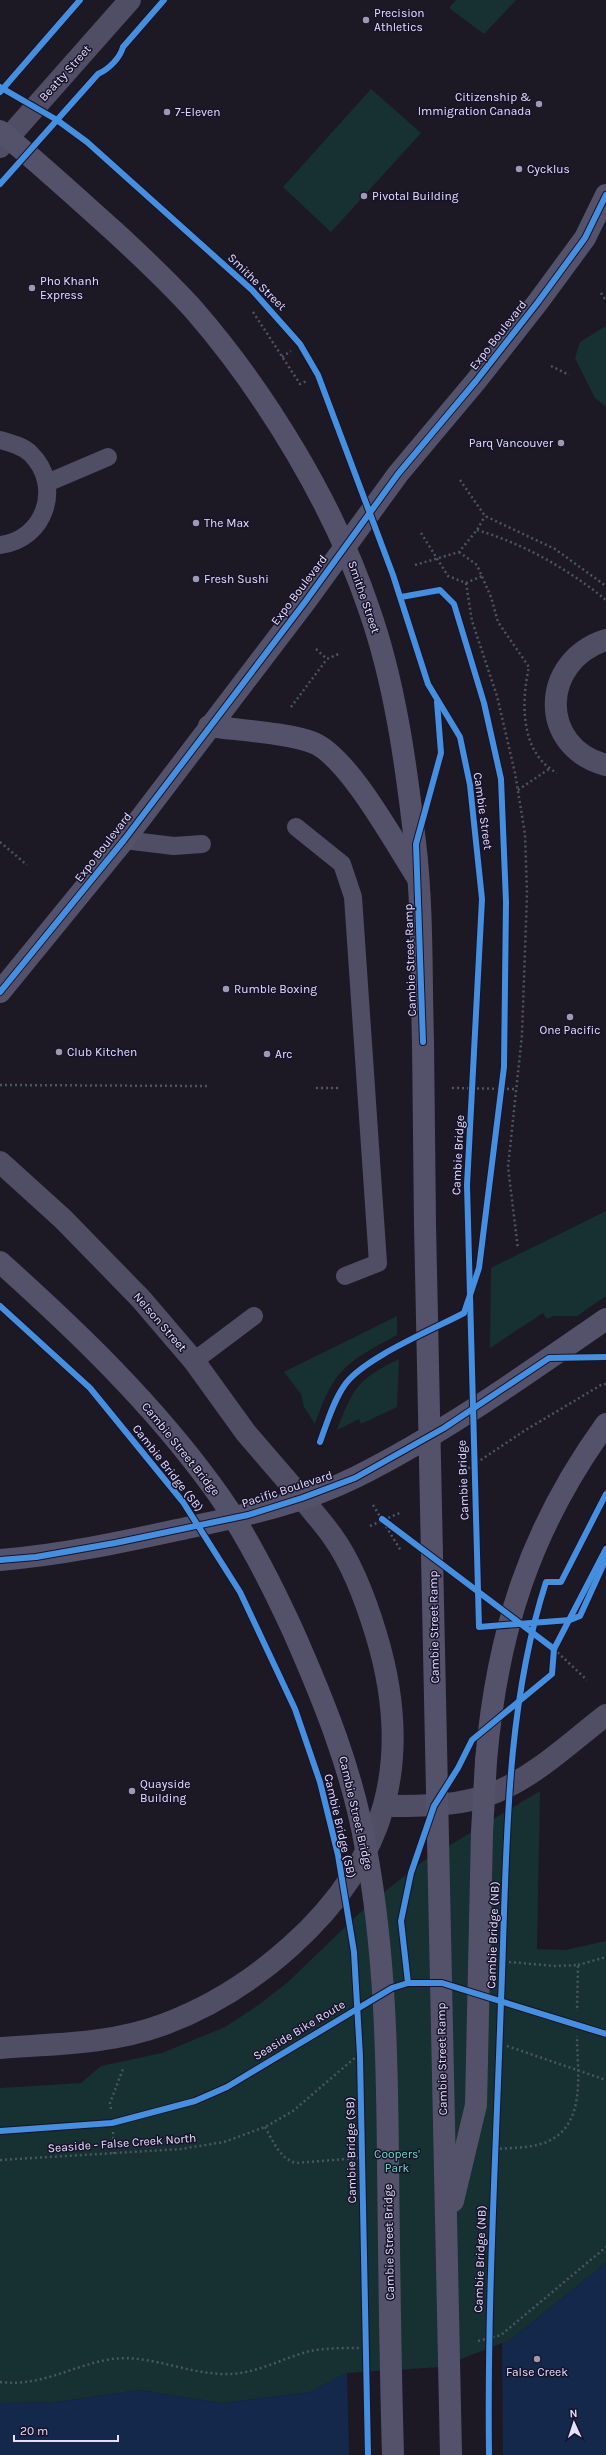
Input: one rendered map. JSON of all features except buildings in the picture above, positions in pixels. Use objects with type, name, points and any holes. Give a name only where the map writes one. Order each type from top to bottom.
[{"type":"main road","name":"Smithe Street","points":[[3,138],[43,166],[149,264],[193,309],[234,359],[314,484],[346,546],[370,609],[390,685],[404,755],[418,878]]},
{"type":"main road","name":"Expo Boulevard","points":[[0,992],[124,840],[209,726],[305,602],[398,474],[476,381],[538,302],[585,238],[606,196]]},
{"type":"main road","points":[[209,726],[297,738],[314,743],[329,752],[351,776],[418,878]]},
{"type":"main road","name":"Cambie Street Ramp","points":[[418,878],[423,1042],[424,1224],[439,1823],[445,2232]]},
{"type":"main road","name":"Cambie Street Bridge","points":[[0,1262],[113,1367],[171,1433],[215,1489],[272,1584],[324,1699],[344,1762],[366,1847],[381,1946],[386,2050],[393,2455]]},
{"type":"main road","name":"Pacific Boulevard","points":[[0,1560],[36,1558],[115,1544],[248,1514],[302,1498],[355,1478],[444,1428],[606,1319]]},
{"type":"main road","points":[[451,2455],[445,2232],[476,2105],[484,1800],[491,1706],[501,1652],[516,1598],[536,1545],[560,1495],[606,1424]]},
{"type":"street","name":"Beatty Street","points":[[3,138],[130,0]]},
{"type":"street","points":[[606,640],[591,644],[574,657],[562,674],[556,694],[557,715],[564,735],[577,751],[595,762],[606,765]]},
{"type":"street","name":"Nelson Street","points":[[0,1162],[105,1262],[141,1299],[194,1361],[246,1433],[302,1498],[333,1537],[343,1554],[361,1593],[382,1652],[392,1700],[394,1729],[393,1758],[384,1806],[363,1859],[348,1884],[321,1917],[300,1938],[238,1988],[210,2005],[138,2033],[94,2041],[0,2048]]},
{"type":"street","points":[[384,1806],[434,1806],[496,1792],[535,1770],[606,1715]]},
{"type":"lane","points":[[0,440],[15,444],[30,453],[41,466],[47,483],[48,499],[43,514],[35,528],[23,538],[0,545]]},
{"type":"lane","points":[[47,483],[108,457]]},
{"type":"lane","points":[[296,828],[342,864],[353,897],[378,1263],[345,1276]]},
{"type":"lane","points":[[124,840],[174,846],[202,844]]},
{"type":"lane","points":[[194,1361],[254,1316]]},
{"type":"path","points":[[601,293],[606,301]]},
{"type":"path","points":[[253,312],[300,384],[307,381]]},
{"type":"path","points":[[282,357],[291,350]]},
{"type":"path","points":[[551,366],[569,375]]},
{"type":"path","points":[[460,480],[485,516],[555,549],[606,586]]},
{"type":"path","points":[[415,565],[459,552],[477,530],[485,516]]},
{"type":"path","points":[[477,530],[509,541],[550,562],[606,600]]},
{"type":"path","points":[[421,533],[435,559],[448,576],[466,583],[482,576]]},
{"type":"path","points":[[459,552],[476,565],[482,576],[498,622],[524,660]]},
{"type":"path","points":[[466,583],[472,621],[497,696],[518,790],[525,834],[527,902],[522,1035],[508,1167],[518,1249]]},
{"type":"path","points":[[316,649],[327,660]]},
{"type":"path","points":[[289,709],[327,660],[340,653]]},
{"type":"path","points":[[518,790],[549,769]]},
{"type":"path","points":[[0,842],[27,865]]},
{"type":"path","points":[[472,1094],[473,1079]]},
{"type":"path","points":[[500,1096],[502,1081]]},
{"type":"path","points":[[0,1085],[208,1086]]},
{"type":"path","points":[[455,1478],[524,1431],[601,1384],[606,1384]]},
{"type":"path","points":[[370,1526],[382,1519],[404,1512]]},
{"type":"path","points":[[382,1519],[395,1529]]},
{"type":"path","points":[[547,1644],[587,1680]]},
{"type":"path","points":[[578,1965],[606,1958]]},
{"type":"path","points":[[501,2046],[606,2080]]},
{"type":"path","points":[[360,2064],[361,2051]]},
{"type":"path","points":[[111,2109],[110,2103],[123,2069]]},
{"type":"path","points":[[113,2132],[114,2154]]},
{"type":"path","points":[[495,2158],[496,2142]]},
{"type":"path","points":[[476,2341],[501,2335],[606,2247]]},
{"type":"path","points":[[0,2382],[28,2383],[52,2378],[112,2359],[145,2360],[189,2370],[230,2375],[245,2372],[310,2351],[367,2347]]},
{"type":"green space","points":[[456,0],[516,0],[484,34],[449,8]]},
{"type":"green space","points":[[371,89],[421,133],[331,232],[283,187]]},
{"type":"green space","points":[[606,326],[606,407],[595,398],[575,358],[580,342]]},
{"type":"green space","points":[[606,1211],[606,1296],[577,1316],[553,1316],[547,1319],[543,1313],[490,1348],[491,1268]]},
{"type":"green space","points":[[397,1316],[397,1335],[354,1360],[344,1369],[336,1378],[329,1390],[315,1424],[304,1407],[301,1394],[284,1372]]},
{"type":"green space","points":[[399,1359],[397,1407],[361,1424],[359,1419],[337,1430],[353,1394],[359,1386],[374,1373]]},
{"type":"green space","name":"Coopers' Park","points":[[540,1791],[537,1949],[565,1950],[606,1941],[606,2263],[509,2341],[493,2350],[474,2354],[441,2369],[343,2375],[310,2392],[222,2403],[139,2390],[57,2402],[0,2403],[0,2088],[81,2083],[101,2066],[162,2053],[225,2027],[257,2006],[288,1982],[368,1905],[422,1862]]},
{"type":"water","name":"False Creek","points":[[606,2263],[606,2455],[0,2455],[0,2403],[57,2402],[139,2390],[222,2403],[310,2392],[343,2375],[441,2369],[493,2350],[509,2341]]},
{"type":"pier","points":[[502,2343],[503,2455],[349,2455],[347,2373],[441,2367]]},
{"type":"cycle path","points":[[0,92],[80,0]]},
{"type":"cycle path","points":[[0,184],[98,74],[114,63],[123,47],[164,0]]},
{"type":"cycle path","name":"Cambie Street","points":[[0,87],[57,120],[87,142],[252,290],[300,344],[318,375],[393,575],[428,684],[460,737],[470,785],[482,899],[467,1185],[479,1627],[570,1620],[580,1616],[606,1559]]},
{"type":"cycle path","points":[[0,992],[124,840],[305,602],[398,474],[476,381],[538,302],[585,238],[606,195]]},
{"type":"cycle path","name":"Cambie Street","points":[[320,1442],[330,1413],[344,1386],[353,1376],[366,1365],[399,1345],[464,1313],[479,1268],[504,1067],[506,902],[501,779],[484,703],[454,604],[440,590],[401,597]]},
{"type":"cycle path","points":[[423,1042],[416,844],[441,753],[437,702]]},
{"type":"cycle path","name":"Cambie Bridge (SB)","points":[[0,1306],[90,1388],[183,1502],[240,1592],[295,1709],[320,1782],[338,1855],[354,1952],[360,2056],[368,2455]]},
{"type":"cycle path","points":[[0,1560],[36,1557],[115,1543],[248,1515],[302,1498],[355,1478],[444,1428],[549,1358],[606,1357]]},
{"type":"cycle path","name":"Cambie Bridge (NB)","points":[[489,2455],[489,2342],[492,2228],[507,1843],[514,1737],[532,1633],[546,1582],[561,1582],[606,1494]]},
{"type":"cycle path","points":[[382,1519],[554,1649]]},
{"type":"cycle path","points":[[408,1983],[401,1921],[411,1873],[434,1806],[458,1768],[472,1740],[552,1674],[554,1649],[606,1549]]},
{"type":"cycle path","name":"Cambie Bridge (NB)","points":[[0,2131],[112,2123],[195,2101],[227,2087],[392,1988],[408,1983],[442,1983],[606,2034]]},
{"type":"place","name":"Precision Athletics","points":[[366,20]]},
{"type":"place","name":"Citizenship & Immigration Canada","points":[[539,104]]},
{"type":"place","name":"7-Eleven","points":[[167,112]]},
{"type":"place","name":"Cycklus","points":[[519,169]]},
{"type":"place","name":"Pivotal Building","points":[[364,196]]},
{"type":"place","name":"Pho Khanh Express","points":[[32,288]]},
{"type":"place","name":"Parq Vancouver","points":[[561,443]]},
{"type":"place","name":"The Max","points":[[196,523]]},
{"type":"place","name":"Fresh Sushi","points":[[196,579]]},
{"type":"place","name":"Rumble Boxing","points":[[226,989]]},
{"type":"place","name":"One Pacific","points":[[570,1017]]},
{"type":"place","name":"Club Kitchen","points":[[59,1052]]},
{"type":"place","name":"Arc","points":[[267,1054]]},
{"type":"place","name":"Quayside Building","points":[[132,1791]]},
{"type":"place","name":"False Creek","points":[[537,2359]]}]
